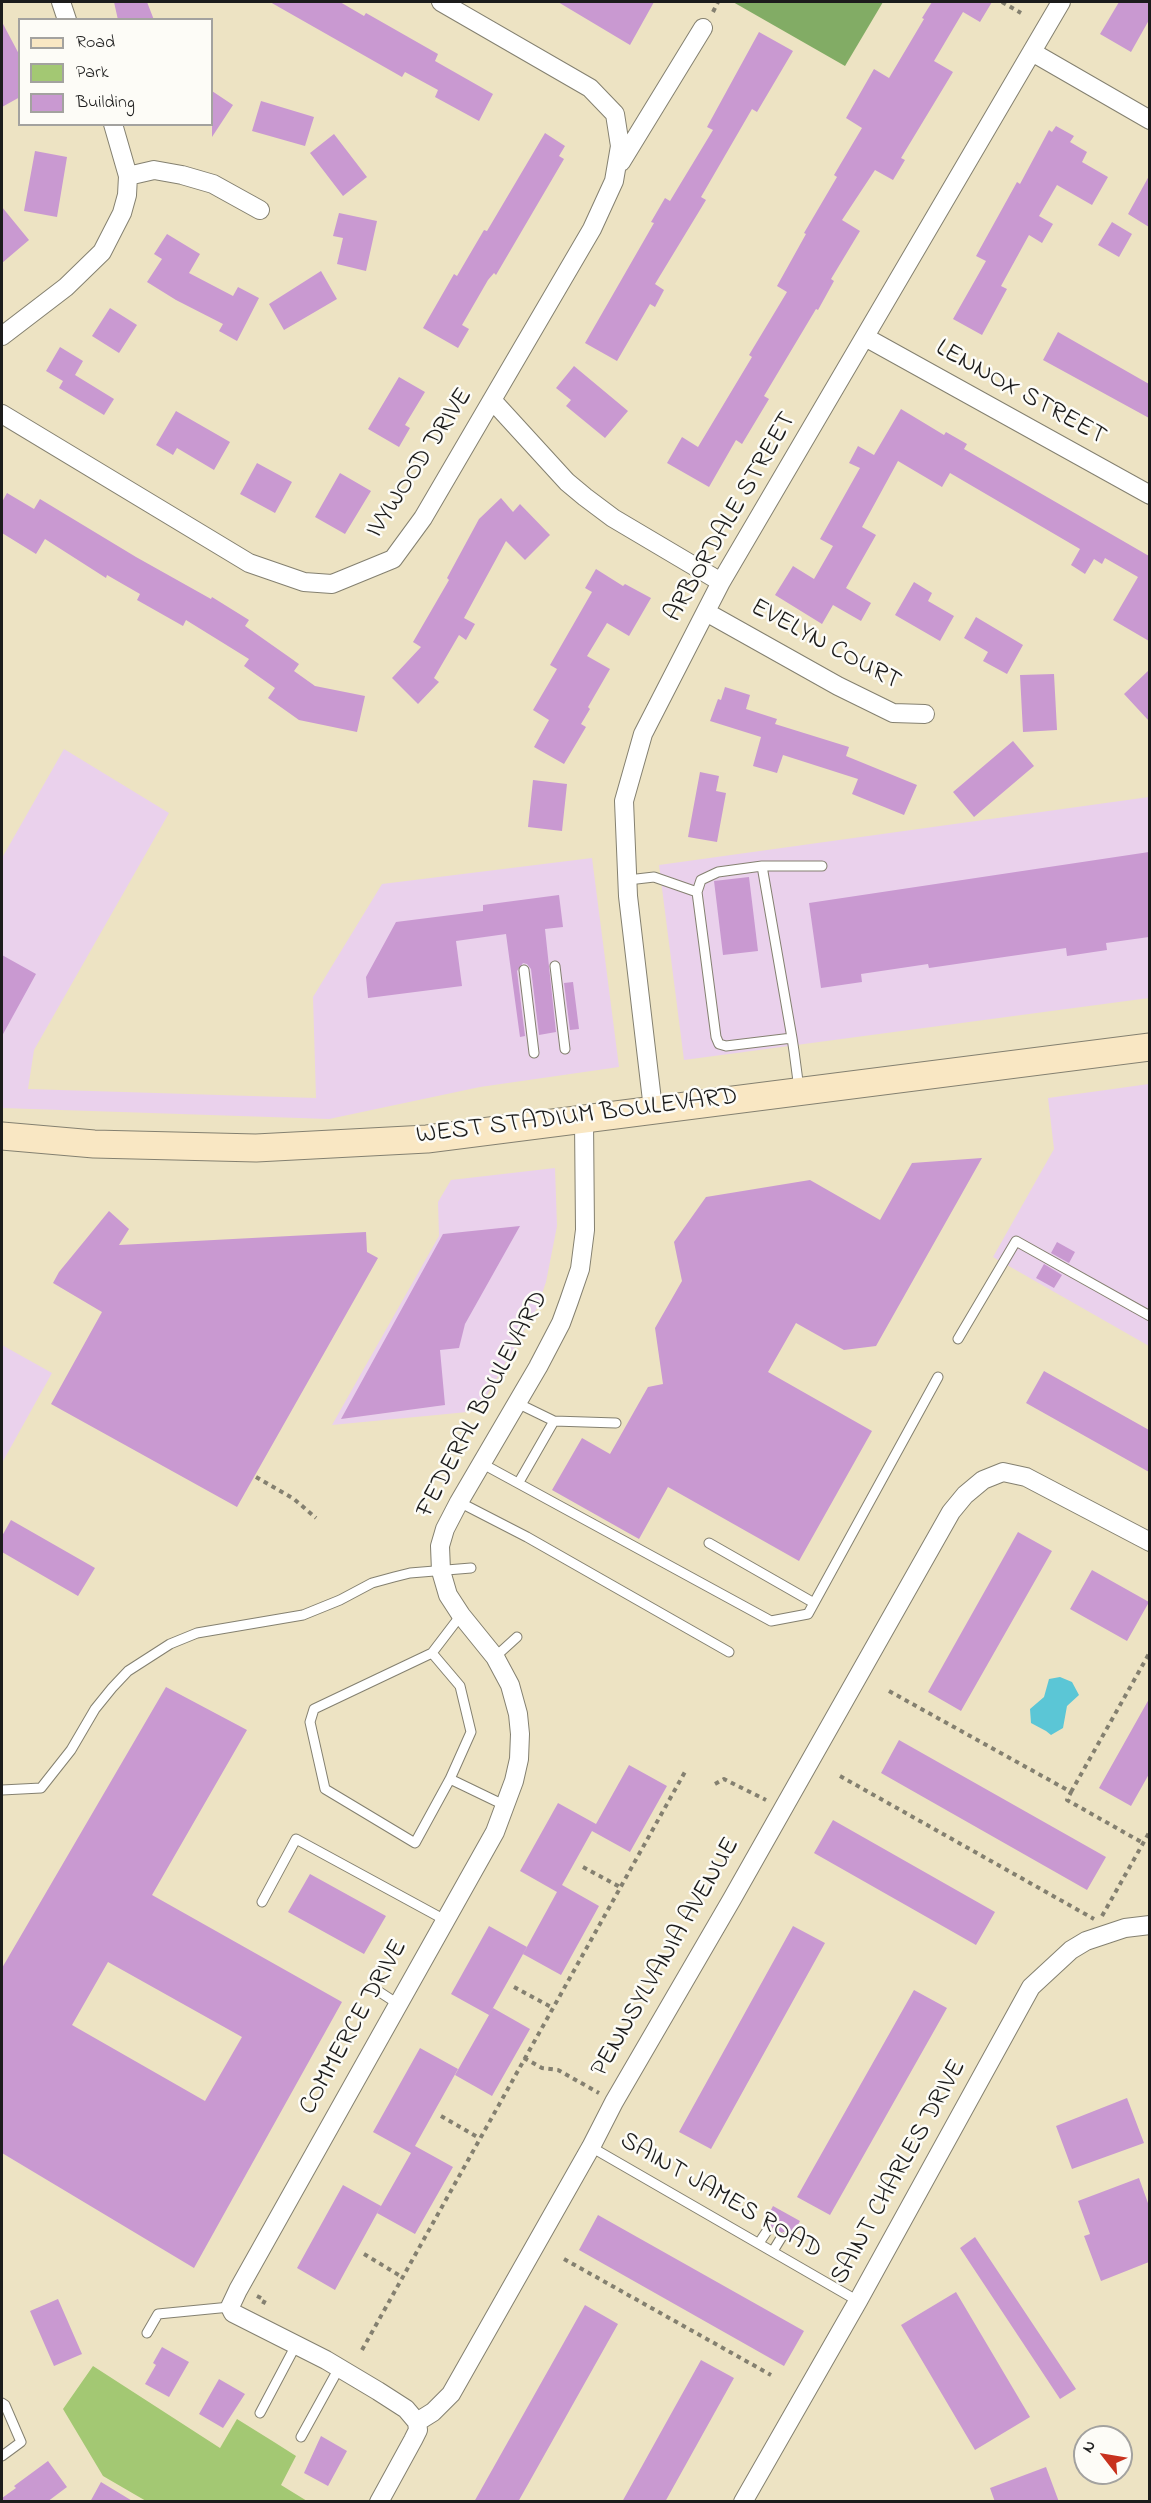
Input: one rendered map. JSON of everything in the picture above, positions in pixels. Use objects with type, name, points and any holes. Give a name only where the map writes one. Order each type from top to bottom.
[{"type":"main road","name":"WEST STADIUM BOULEVARD","points":[[2,1136],[94,1144],[256,1148],[427,1139],[1149,1047]]},
{"type":"street","points":[[61,2],[66,18]]},
{"type":"street","name":"IVYWOOD DRIVE","points":[[2,414],[249,563],[304,582],[332,584],[393,559],[423,518],[592,229],[614,181],[620,146],[615,114],[590,88],[441,2]]},
{"type":"street","name":"ARBORDALE STREET","points":[[654,1109],[628,880],[624,801],[643,734],[720,582],[1061,2]]},
{"type":"street","name":"IVYWOOD DRIVE","points":[[616,169],[703,28]]},
{"type":"street","points":[[1032,52],[1149,120]]},
{"type":"street","points":[[2,336],[66,287],[102,252],[122,213],[127,195],[128,176],[114,126]]},
{"type":"street","points":[[128,176],[154,170],[182,175],[213,184],[260,210]]},
{"type":"street","name":"LENNOX STREET","points":[[866,337],[1149,495]]},
{"type":"street","points":[[492,400],[567,482],[585,497],[613,518],[720,582]]},
{"type":"street","name":"EVELYN COURT","points":[[706,612],[838,686],[893,713],[925,714]]},
{"type":"street","name":"FEDERAL BOULEVARD","points":[[441,1571],[440,1546],[445,1529],[561,1323],[580,1269],[585,1230],[584,1120]]},
{"type":"street","name":"PENNSYLVANIA AVENUE","points":[[417,2422],[433,2412],[451,2394],[591,2147],[614,2102],[951,1512],[965,1495],[983,1480],[1003,1472],[1026,1478],[1149,1542]]},
{"type":"street","name":"COMMERCE DRIVE","points":[[230,2307],[495,1832],[506,1806],[519,1759],[519,1724],[510,1685],[495,1657],[448,1595],[441,1571]]},
{"type":"street","name":"SAINT CHARLES DRIVE","points":[[743,2502],[858,2301],[1031,1987],[1071,1950],[1086,1941],[1125,1928],[1149,1925]]},
{"type":"street","points":[[230,2307],[233,2313],[296,2344],[406,2409],[417,2422],[418,2430],[414,2440],[379,2502]]},
{"type":"lane","points":[[762,866],[799,1091]]},
{"type":"lane","points":[[792,1038],[726,1047],[719,1044],[716,1037],[697,891],[701,880],[718,872],[762,866],[822,866]]},
{"type":"lane","points":[[628,880],[654,877],[697,891]]},
{"type":"lane","points":[[555,966],[565,1049]]},
{"type":"lane","points":[[524,970],[534,1053]]},
{"type":"lane","points":[[958,1339],[1016,1241],[1149,1316]]},
{"type":"lane","points":[[481,1463],[771,1622],[808,1614],[938,1377]]},
{"type":"lane","points":[[518,1403],[554,1421],[616,1423]]},
{"type":"lane","points":[[519,1482],[554,1421]]},
{"type":"lane","points":[[459,1502],[527,1537],[729,1652]]},
{"type":"lane","points":[[708,1543],[814,1603]]},
{"type":"lane","points":[[2,1790],[41,1788],[71,1750],[95,1709],[112,1688],[128,1671],[170,1644],[197,1633],[303,1616],[372,1583],[394,1577],[410,1573],[471,1568]]},
{"type":"lane","points":[[432,1653],[460,1686],[471,1732],[450,1779],[415,1843],[325,1788],[310,1722],[314,1709],[432,1653],[461,1615]]},
{"type":"lane","points":[[495,1657],[517,1637]]},
{"type":"lane","points":[[450,1779],[506,1806]]},
{"type":"lane","points":[[262,1902],[296,1839],[445,1920]]},
{"type":"lane","points":[[372,1987],[398,2004]]},
{"type":"lane","name":"SAINT JAMES ROAD","points":[[591,2147],[858,2301]]},
{"type":"lane","points":[[759,2243],[767,2230]]},
{"type":"lane","points":[[773,2252],[781,2238]]},
{"type":"lane","points":[[147,2333],[158,2314],[230,2307]]},
{"type":"lane","points":[[260,2413],[296,2344]]},
{"type":"lane","points":[[301,2437],[339,2368]]},
{"type":"lane","points":[[2,2456],[21,2442],[3,2402]]},
{"type":"path","points":[[1002,2],[1021,13]]},
{"type":"path","points":[[256,1477],[294,1499],[316,1518]]},
{"type":"path","points":[[1143,1843],[1067,1800],[1149,1652]]},
{"type":"path","points":[[889,1691],[1071,1792]]},
{"type":"path","points":[[362,2350],[439,2206],[686,1770]]},
{"type":"path","points":[[840,1776],[1099,1922],[1149,1831]]},
{"type":"path","points":[[714,1784],[724,1779],[755,1794]]},
{"type":"path","points":[[583,1867],[620,1887]]},
{"type":"path","points":[[514,1987],[553,2008]]},
{"type":"path","points":[[524,2058],[542,2068],[558,2070],[589,2088]]},
{"type":"path","points":[[441,2116],[479,2138]]},
{"type":"path","points":[[364,2254],[402,2277]]},
{"type":"path","points":[[564,2259],[771,2374]]},
{"type":"path","points":[[257,2296],[265,2300]]},
{"type":"shaded area","points":[[64,749],[169,813],[34,1050],[28,1089],[316,1098],[313,997],[382,884],[592,858],[619,1067],[480,1087],[329,1119],[2,1108],[2,858]]},
{"type":"shaded area","points":[[1149,797],[1149,998],[684,1060],[659,865]]},
{"type":"shaded area","points":[[1149,1084],[1149,1346],[993,1257],[1054,1149],[1048,1098]]},
{"type":"shaded area","points":[[555,1168],[557,1226],[546,1282],[537,1308],[478,1411],[332,1425],[439,1236],[438,1202],[451,1180]]},
{"type":"shaded area","points":[[2,1345],[52,1373],[2,1463]]},
{"type":"green space","points":[[733,2],[883,2],[845,66]]},
{"type":"green space","points":[[93,2366],[220,2448],[237,2419],[274,2442],[296,2456],[281,2485],[307,2501],[146,2501],[103,2476],[63,2409]]},
{"type":"water","points":[[1060,1677],[1072,1682],[1079,1695],[1067,1706],[1063,1728],[1051,1735],[1031,1723],[1030,1709],[1044,1697],[1049,1679]]},
{"type":"building","points":[[114,2],[147,2],[153,18],[118,18]]},
{"type":"building","points":[[270,2],[340,2],[364,16],[366,13],[438,54],[435,61],[493,94],[479,121],[435,97],[438,90],[405,72],[402,77]]},
{"type":"building","points":[[558,2],[654,2],[630,45]]},
{"type":"building","points":[[932,2],[992,2],[980,22],[963,12],[934,61],[953,72],[901,158],[905,160],[893,180],[875,170],[842,220],[860,231],[831,279],[834,281],[818,310],[816,309],[764,396],[769,399],[742,444],[736,440],[709,487],[667,463],[682,437],[698,447],[752,357],[749,355],[787,292],[777,286],[806,234],[804,233],[837,177],[834,175],[862,128],[846,118],[874,69],[889,78]]},
{"type":"building","points":[[1119,2],[1149,2],[1149,20],[1131,52],[1100,34]]},
{"type":"building","points":[[2,22],[18,52],[18,98],[2,107]]},
{"type":"building","points":[[759,32],[793,51],[757,112],[752,109],[701,197],[706,200],[655,284],[664,290],[655,307],[650,304],[617,361],[585,343],[654,223],[651,222],[665,198],[670,201],[713,130],[707,127]]},
{"type":"building","points":[[213,92],[233,105],[212,137],[213,126]]},
{"type":"building","points":[[261,101],[314,117],[305,146],[252,131]]},
{"type":"building","points":[[1056,126],[1074,136],[1070,142],[1087,152],[1082,162],[1108,177],[1092,205],[1057,185],[1039,216],[1053,224],[1042,243],[1029,235],[1001,286],[1007,289],[982,335],[953,319],[986,261],[976,256],[1017,182],[1020,184],[1049,130],[1052,132]]},
{"type":"building","points":[[545,133],[565,146],[559,156],[564,159],[496,275],[494,273],[488,280],[462,325],[469,329],[458,348],[423,328],[454,274],[457,276],[484,230],[487,231]]},
{"type":"building","points":[[334,134],[367,177],[343,196],[310,153]]},
{"type":"building","points":[[35,151],[67,157],[57,217],[24,211]]},
{"type":"building","points":[[1149,176],[1149,227],[1128,214]]},
{"type":"building","points":[[2,207],[29,240],[2,263]]},
{"type":"building","points":[[339,213],[377,221],[366,271],[337,264],[343,238],[333,236]]},
{"type":"building","points":[[1112,222],[1132,234],[1119,257],[1098,245]]},
{"type":"building","points":[[167,234],[200,254],[189,273],[233,296],[238,287],[259,298],[237,341],[219,331],[223,324],[147,282],[162,259],[154,254]]},
{"type":"building","points":[[321,271],[337,299],[284,330],[269,304]]},
{"type":"building","points":[[110,308],[137,325],[119,353],[92,336]]},
{"type":"building","points":[[1058,332],[1149,384],[1149,418],[1043,360]]},
{"type":"building","points":[[60,347],[83,361],[75,375],[114,399],[104,415],[59,388],[63,381],[46,371]]},
{"type":"building","points":[[574,366],[628,411],[605,438],[566,406],[571,400],[556,388]]},
{"type":"building","points":[[399,377],[425,392],[405,425],[410,428],[399,447],[368,429]]},
{"type":"building","points":[[901,409],[944,435],[946,432],[967,444],[964,449],[1149,556],[1149,641],[1113,620],[1138,577],[1105,558],[1102,564],[1094,559],[1085,574],[1071,565],[1080,549],[950,473],[942,487],[898,461],[862,527],[876,535],[846,588],[871,603],[861,621],[833,605],[822,624],[775,595],[793,566],[814,579],[833,546],[820,539],[860,468],[849,463],[858,446],[874,455]]},
{"type":"building","points":[[176,411],[230,442],[214,470],[177,448],[173,455],[156,445]]},
{"type":"building","points":[[257,463],[292,482],[275,513],[240,494]]},
{"type":"building","points":[[340,473],[371,491],[345,534],[315,517]]},
{"type":"building","points":[[7,493],[34,509],[40,499],[136,557],[211,599],[212,597],[249,620],[245,626],[299,664],[294,671],[315,686],[365,696],[357,732],[299,720],[268,698],[275,688],[244,666],[249,659],[186,620],[183,626],[137,600],[140,594],[107,575],[106,578],[45,539],[36,554],[2,533],[2,502]]},
{"type":"building","points":[[501,498],[513,512],[520,504],[550,535],[525,560],[506,541],[464,618],[475,624],[466,640],[459,635],[434,678],[439,682],[418,704],[392,678],[421,647],[413,642],[449,580],[447,578],[479,519]]},
{"type":"building","points":[[596,569],[623,586],[625,584],[651,598],[629,636],[607,623],[587,656],[610,669],[588,707],[590,709],[581,724],[586,727],[564,764],[534,747],[549,720],[533,710],[557,669],[550,665],[592,592],[585,588]]},
{"type":"building","points":[[914,582],[932,593],[928,601],[954,616],[940,641],[895,615]]},
{"type":"building","points":[[976,617],[1023,645],[1007,674],[983,661],[988,652],[964,638]]},
{"type":"building","points":[[1149,670],[1149,721],[1124,694]]},
{"type":"building","points":[[1054,674],[1057,730],[1023,732],[1020,675]]},
{"type":"building","points":[[725,687],[750,695],[746,709],[777,719],[775,724],[849,747],[846,756],[917,785],[904,815],[852,794],[858,779],[783,755],[777,773],[753,766],[761,737],[710,721]]},
{"type":"building","points":[[1013,741],[1034,766],[974,817],[953,792]]},
{"type":"building","points":[[700,772],[719,776],[716,791],[726,793],[717,842],[688,837]]},
{"type":"building","points":[[533,780],[567,784],[562,831],[528,827]]},
{"type":"building","points":[[1149,852],[1149,937],[1106,943],[1107,950],[1067,956],[1066,948],[929,968],[928,964],[861,974],[862,982],[821,988],[809,903]]},
{"type":"building","points":[[749,877],[758,951],[723,955],[714,881]]},
{"type":"building","points":[[559,895],[563,927],[545,929],[556,1032],[539,1035],[531,969],[523,963],[517,971],[525,1036],[520,1037],[506,934],[456,941],[462,986],[368,998],[366,977],[396,922],[483,911],[483,905]]},
{"type":"building","points":[[2,955],[36,974],[2,1036]]},
{"type":"building","points":[[573,982],[579,1029],[570,1030],[564,983]]},
{"type":"building","points":[[982,1158],[876,1346],[844,1350],[796,1323],[768,1372],[872,1431],[799,1561],[668,1487],[639,1539],[552,1490],[582,1438],[610,1454],[648,1387],[663,1384],[655,1328],[682,1281],[674,1242],[706,1197],[810,1180],[880,1220],[912,1163]]},
{"type":"building","points":[[109,1211],[129,1229],[119,1245],[366,1232],[367,1252],[378,1258],[237,1507],[51,1404],[102,1312],[53,1283],[59,1272]]},
{"type":"building","points":[[520,1226],[465,1324],[459,1348],[440,1350],[445,1405],[341,1419],[443,1234]]},
{"type":"building","points":[[1057,1242],[1075,1252],[1069,1263],[1051,1253]]},
{"type":"building","points":[[1044,1264],[1062,1275],[1054,1288],[1036,1278]]},
{"type":"building","points":[[1044,1371],[1149,1430],[1149,1472],[1026,1403]]},
{"type":"building","points":[[11,1520],[95,1568],[78,1596],[2,1552],[2,1536]]},
{"type":"building","points":[[1018,1532],[1052,1551],[961,1711],[928,1692]]},
{"type":"building","points":[[1092,1570],[1149,1602],[1127,1641],[1070,1609]]},
{"type":"building","points":[[166,1687],[247,1730],[152,1895],[342,2002],[194,2268],[2,2153],[2,1968]],"holes":[[[108,1962],[242,2037],[205,2101],[72,2025]]]},
{"type":"building","points":[[1149,1699],[1149,1774],[1131,1806],[1099,1788]]},
{"type":"building","points":[[899,1740],[1106,1857],[1087,1890],[881,1773]]},
{"type":"building","points":[[629,1765],[667,1786],[630,1852],[592,1831],[562,1885],[599,1906],[561,1975],[523,1954],[557,1892],[520,1871],[558,1803],[596,1824]]},
{"type":"building","points":[[833,1820],[995,1912],[976,1945],[814,1853]]},
{"type":"building","points":[[310,1874],[386,1916],[364,1954],[288,1912]]},
{"type":"building","points":[[489,1926],[527,1947],[489,2015],[451,1994]]},
{"type":"building","points":[[793,1926],[825,1943],[711,2149],[679,2132]]},
{"type":"building","points":[[914,1990],[947,2008],[830,2215],[797,2197]]},
{"type":"building","points":[[493,2008],[530,2029],[492,2096],[455,2075]]},
{"type":"building","points":[[420,2048],[458,2069],[415,2146],[453,2167],[415,2234],[377,2213],[411,2153],[373,2132]]},
{"type":"building","points":[[1127,2098],[1144,2143],[1072,2169],[1056,2126]]},
{"type":"building","points":[[1139,2178],[1149,2206],[1149,2262],[1101,2281],[1084,2236],[1090,2234],[1078,2201]]},
{"type":"building","points":[[343,2185],[381,2206],[335,2290],[297,2268]]},
{"type":"building","points":[[773,2206],[800,2221],[790,2240],[784,2232],[777,2233],[770,2225],[763,2225]]},
{"type":"building","points":[[598,2215],[804,2331],[784,2366],[579,2250]]},
{"type":"building","points":[[975,2237],[1076,2389],[1060,2399],[960,2248]]},
{"type":"building","points":[[956,2292],[1030,2417],[975,2450],[901,2325]]},
{"type":"building","points":[[58,2299],[82,2354],[54,2366],[30,2311]]},
{"type":"building","points":[[585,2305],[618,2324],[518,2502],[474,2502]]},
{"type":"building","points":[[162,2347],[189,2362],[169,2397],[145,2384],[156,2365],[153,2363]]},
{"type":"building","points":[[701,2360],[734,2378],[665,2502],[622,2502]]},
{"type":"building","points":[[219,2379],[245,2394],[223,2428],[199,2414]]},
{"type":"building","points":[[321,2436],[347,2451],[328,2486],[304,2473]]},
{"type":"building","points":[[48,2461],[67,2487],[47,2502],[2,2502],[2,2498],[16,2488],[14,2486]]},
{"type":"building","points":[[1046,2467],[1059,2502],[995,2502],[990,2488]]},
{"type":"building","points":[[101,2482],[134,2502],[90,2502]]}]
